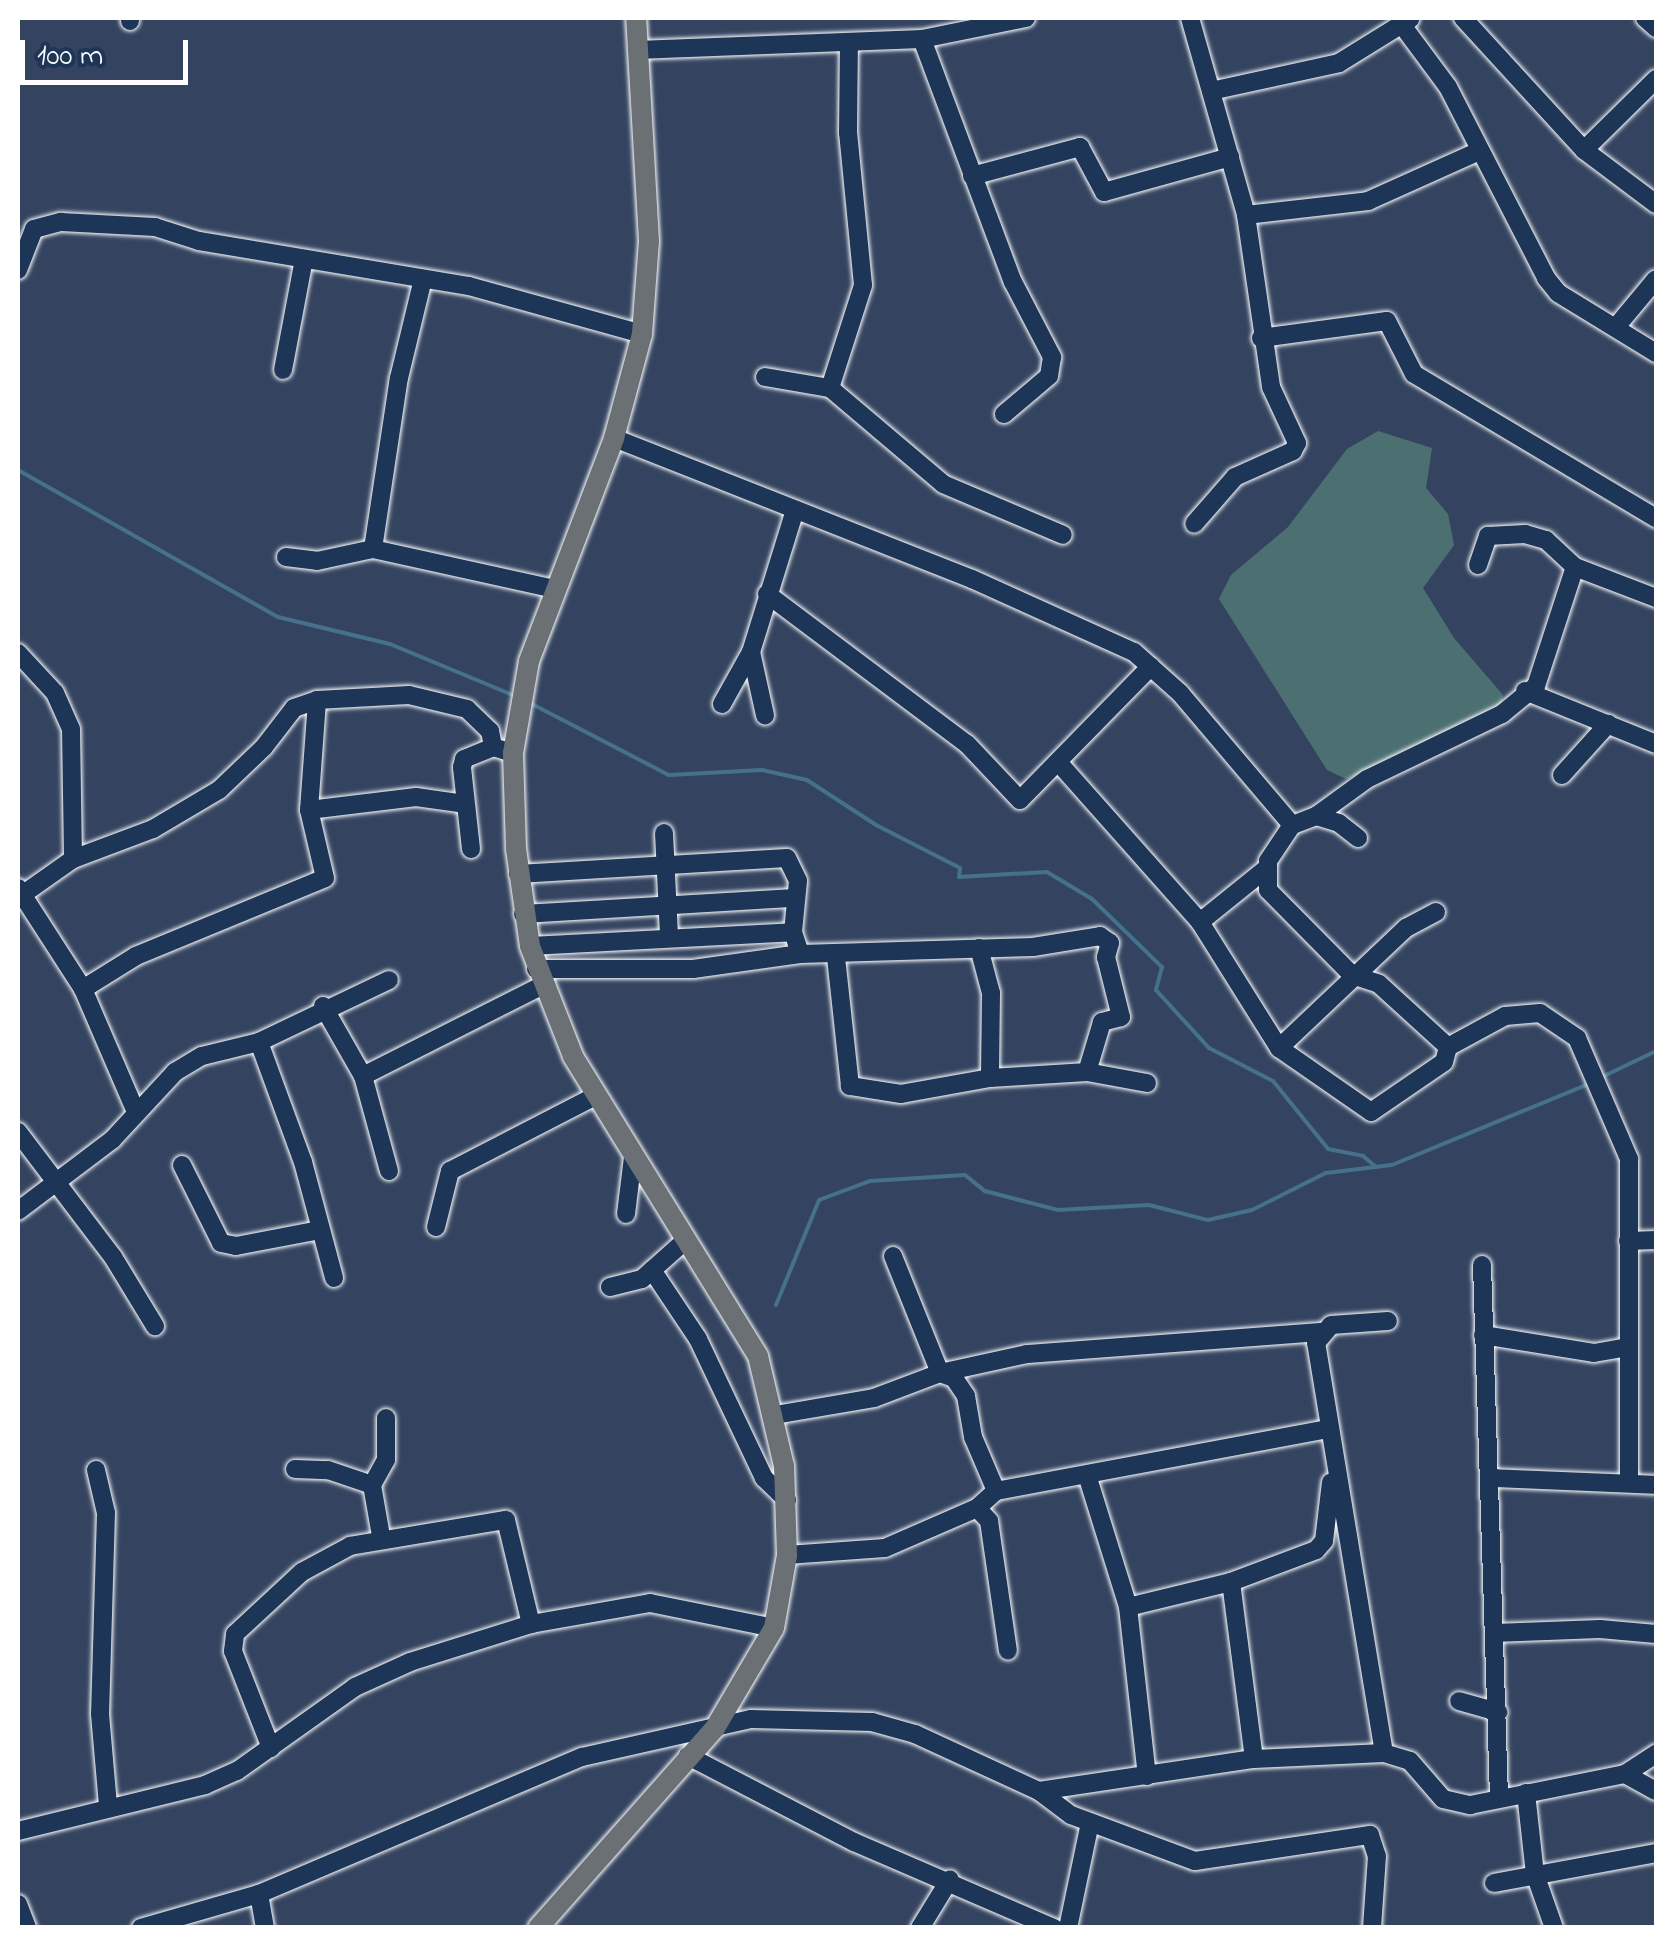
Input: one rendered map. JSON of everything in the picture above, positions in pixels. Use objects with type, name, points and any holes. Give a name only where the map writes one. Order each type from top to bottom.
[{"type":"main road","points":[[545,1924],[715,1728],[774,1628],[787,1555],[787,1500],[776,1415],[758,1356],[594,1096],[538,977],[523,914],[503,750],[555,589],[614,438],[642,334],[649,241],[636,18]]},
{"type":"street","points":[[637,50],[850,44],[922,38],[1026,18]]},
{"type":"street","points":[[1190,18],[1246,215],[1272,387],[1296,443],[1293,451],[1235,477],[1194,524]]},
{"type":"street","points":[[1464,18],[1584,150],[1656,204]]},
{"type":"street","points":[[1645,18],[1656,28]]},
{"type":"street","points":[[1211,91],[1339,63],[1407,21],[1546,278],[1558,293],[1656,353]]},
{"type":"street","points":[[922,38],[1013,282],[1052,357],[1050,376],[1004,414]]},
{"type":"street","points":[[830,388],[862,285],[848,134],[850,44]]},
{"type":"street","points":[[1584,150],[1656,79]]},
{"type":"street","points":[[972,176],[1080,147],[1104,192],[1230,157]]},
{"type":"street","points":[[1246,215],[1368,201],[1480,151]]},
{"type":"street","points":[[18,270],[34,229],[60,222],[154,227],[304,259],[523,298],[642,334]]},
{"type":"street","points":[[283,370],[304,259]]},
{"type":"street","points":[[372,549],[399,378],[423,278]]},
{"type":"street","points":[[1616,327],[1656,279]]},
{"type":"street","points":[[1262,338],[1386,321],[1414,374],[1656,518]]},
{"type":"street","points":[[766,377],[830,388],[943,484],[1063,535]]},
{"type":"street","points":[[614,438],[1086,627],[1152,666],[1292,825]]},
{"type":"street","points":[[722,704],[751,652],[795,510]]},
{"type":"street","points":[[1478,566],[1488,536],[1502,530],[1546,540],[1575,567],[1652,597],[1656,575]]},
{"type":"street","points":[[286,557],[317,561],[372,549],[555,589]]},
{"type":"street","points":[[1200,922],[1267,868],[1292,825],[1316,816],[1366,779],[1502,714],[1525,691],[1536,686],[1575,567]]},
{"type":"street","points":[[767,594],[966,744],[1020,800],[1152,666]]},
{"type":"street","points":[[751,652],[765,714]]},
{"type":"street","points":[[18,653],[55,694],[71,729],[74,859]]},
{"type":"street","points":[[1525,691],[1656,744]]},
{"type":"street","points":[[135,1110],[83,989],[20,892],[74,859],[153,829],[219,790],[294,708],[316,700],[409,695],[467,709],[490,731],[503,750],[464,759],[471,849]]},
{"type":"street","points":[[83,989],[136,956],[324,878],[309,810],[316,700]]},
{"type":"street","points":[[1562,775],[1608,724]]},
{"type":"street","points":[[1058,762],[1200,922],[1279,1048],[1376,1112],[1444,1062],[1448,1048],[1526,1010],[1553,1018],[1577,1038],[1628,1159],[1629,1483]]},
{"type":"street","points":[[309,810],[416,797],[465,804]]},
{"type":"street","points":[[1316,816],[1358,838]]},
{"type":"street","points":[[664,833],[669,936]]},
{"type":"street","points":[[518,874],[787,858],[798,881],[792,932],[800,954]]},
{"type":"street","points":[[1267,868],[1268,890],[1356,977],[1379,984],[1448,1048]]},
{"type":"street","points":[[523,914],[667,901],[796,898]]},
{"type":"street","points":[[1279,1048],[1406,928],[1436,912]]},
{"type":"street","points":[[530,946],[792,932]]},
{"type":"street","points":[[363,1076],[538,977],[692,969],[800,954],[836,958],[1107,937],[1106,957],[1124,1006],[1122,1017],[1102,1022],[1086,1072]]},
{"type":"street","points":[[978,948],[991,993],[990,1078]]},
{"type":"street","points":[[836,958],[850,1086],[901,1094],[990,1078],[1086,1072],[1147,1083]]},
{"type":"street","points":[[18,1211],[112,1140],[159,1084],[202,1056],[259,1042],[323,1006],[388,980]]},
{"type":"street","points":[[323,1006],[363,1076],[389,1171]]},
{"type":"street","points":[[259,1042],[334,1278]]},
{"type":"street","points":[[436,1226],[450,1171],[594,1096]]},
{"type":"street","points":[[18,1132],[113,1257],[155,1326]]},
{"type":"street","points":[[626,1214],[633,1157]]},
{"type":"street","points":[[182,1165],[221,1243],[236,1246],[320,1230]]},
{"type":"street","points":[[610,1287],[652,1270],[686,1240]]},
{"type":"street","points":[[1628,1242],[1656,1240]]},
{"type":"street","points":[[893,1256],[940,1373],[954,1378],[966,1396],[973,1436],[996,1491]]},
{"type":"street","points":[[1482,1265],[1492,1478],[1499,1796]]},
{"type":"street","points":[[652,1270],[698,1339],[764,1478],[787,1500]]},
{"type":"street","points":[[776,1415],[874,1398],[940,1373],[1027,1354],[1320,1332],[1357,1320],[1388,1321]]},
{"type":"street","points":[[1320,1332],[1316,1343],[1326,1429],[1384,1753]]},
{"type":"street","points":[[1483,1335],[1594,1353],[1626,1347]]},
{"type":"street","points":[[381,1536],[372,1485],[386,1460],[386,1418]]},
{"type":"street","points":[[787,1555],[885,1548],[977,1508],[996,1491],[1326,1429]]},
{"type":"street","points":[[295,1469],[339,1472],[372,1485]]},
{"type":"street","points":[[96,1470],[106,1513],[100,1714],[108,1806]]},
{"type":"street","points":[[1128,1608],[1230,1582],[1320,1547],[1333,1471]]},
{"type":"street","points":[[1087,1475],[1128,1608],[1147,1776]]},
{"type":"street","points":[[1492,1478],[1656,1485]]},
{"type":"street","points":[[977,1508],[989,1522],[1008,1651]]},
{"type":"street","points":[[271,1748],[233,1651],[235,1634],[302,1572],[381,1536],[506,1520],[531,1624]]},
{"type":"street","points":[[1230,1582],[1254,1759]]},
{"type":"street","points":[[18,1831],[205,1784],[271,1748],[355,1687],[410,1662],[531,1624],[650,1603],[774,1628]]},
{"type":"street","points":[[1494,1634],[1600,1629],[1656,1634]]},
{"type":"street","points":[[1458,1701],[1498,1712]]},
{"type":"street","points":[[141,1928],[259,1894],[582,1757],[751,1719],[872,1722],[915,1734],[1038,1791],[1090,1824],[1195,1862],[1370,1835],[1377,1856],[1372,1928]]},
{"type":"street","points":[[1038,1791],[1254,1759],[1384,1753],[1410,1762],[1455,1803],[1625,1774],[1656,1754]]},
{"type":"street","points":[[688,1756],[854,1842],[950,1879],[1054,1928]]},
{"type":"street","points":[[1625,1774],[1656,1791]]},
{"type":"street","points":[[1526,1793],[1535,1874],[1554,1928]]},
{"type":"street","points":[[1068,1928],[1090,1824]]},
{"type":"street","points":[[1494,1883],[1656,1853]]},
{"type":"street","points":[[920,1928],[950,1879]]},
{"type":"street","points":[[259,1894],[265,1928]]},
{"type":"street","points":[[18,1904],[27,1928]]},
{"type":"green space","points":[[1378,431],[1432,448],[1426,488],[1448,514],[1454,545],[1423,588],[1454,638],[1503,695],[1502,704],[1415,753],[1346,779],[1327,770],[1219,599],[1231,575],[1288,527],[1347,449]]},
{"type":"waterway","points":[[18,470],[278,617],[390,644],[515,696]]},
{"type":"waterway","points":[[528,702],[669,775],[762,770],[807,780],[876,825],[960,868],[959,877],[1047,872],[1092,899],[1162,967],[1156,990],[1209,1048],[1273,1081],[1328,1149],[1363,1156],[1376,1167]]},
{"type":"waterway","points":[[1602,1077],[1656,1051]]},
{"type":"waterway","points":[[776,1305],[819,1200],[870,1181],[965,1175],[985,1191],[1058,1210],[1149,1205],[1208,1220],[1252,1210],[1326,1173],[1392,1165],[1589,1084]]}]
